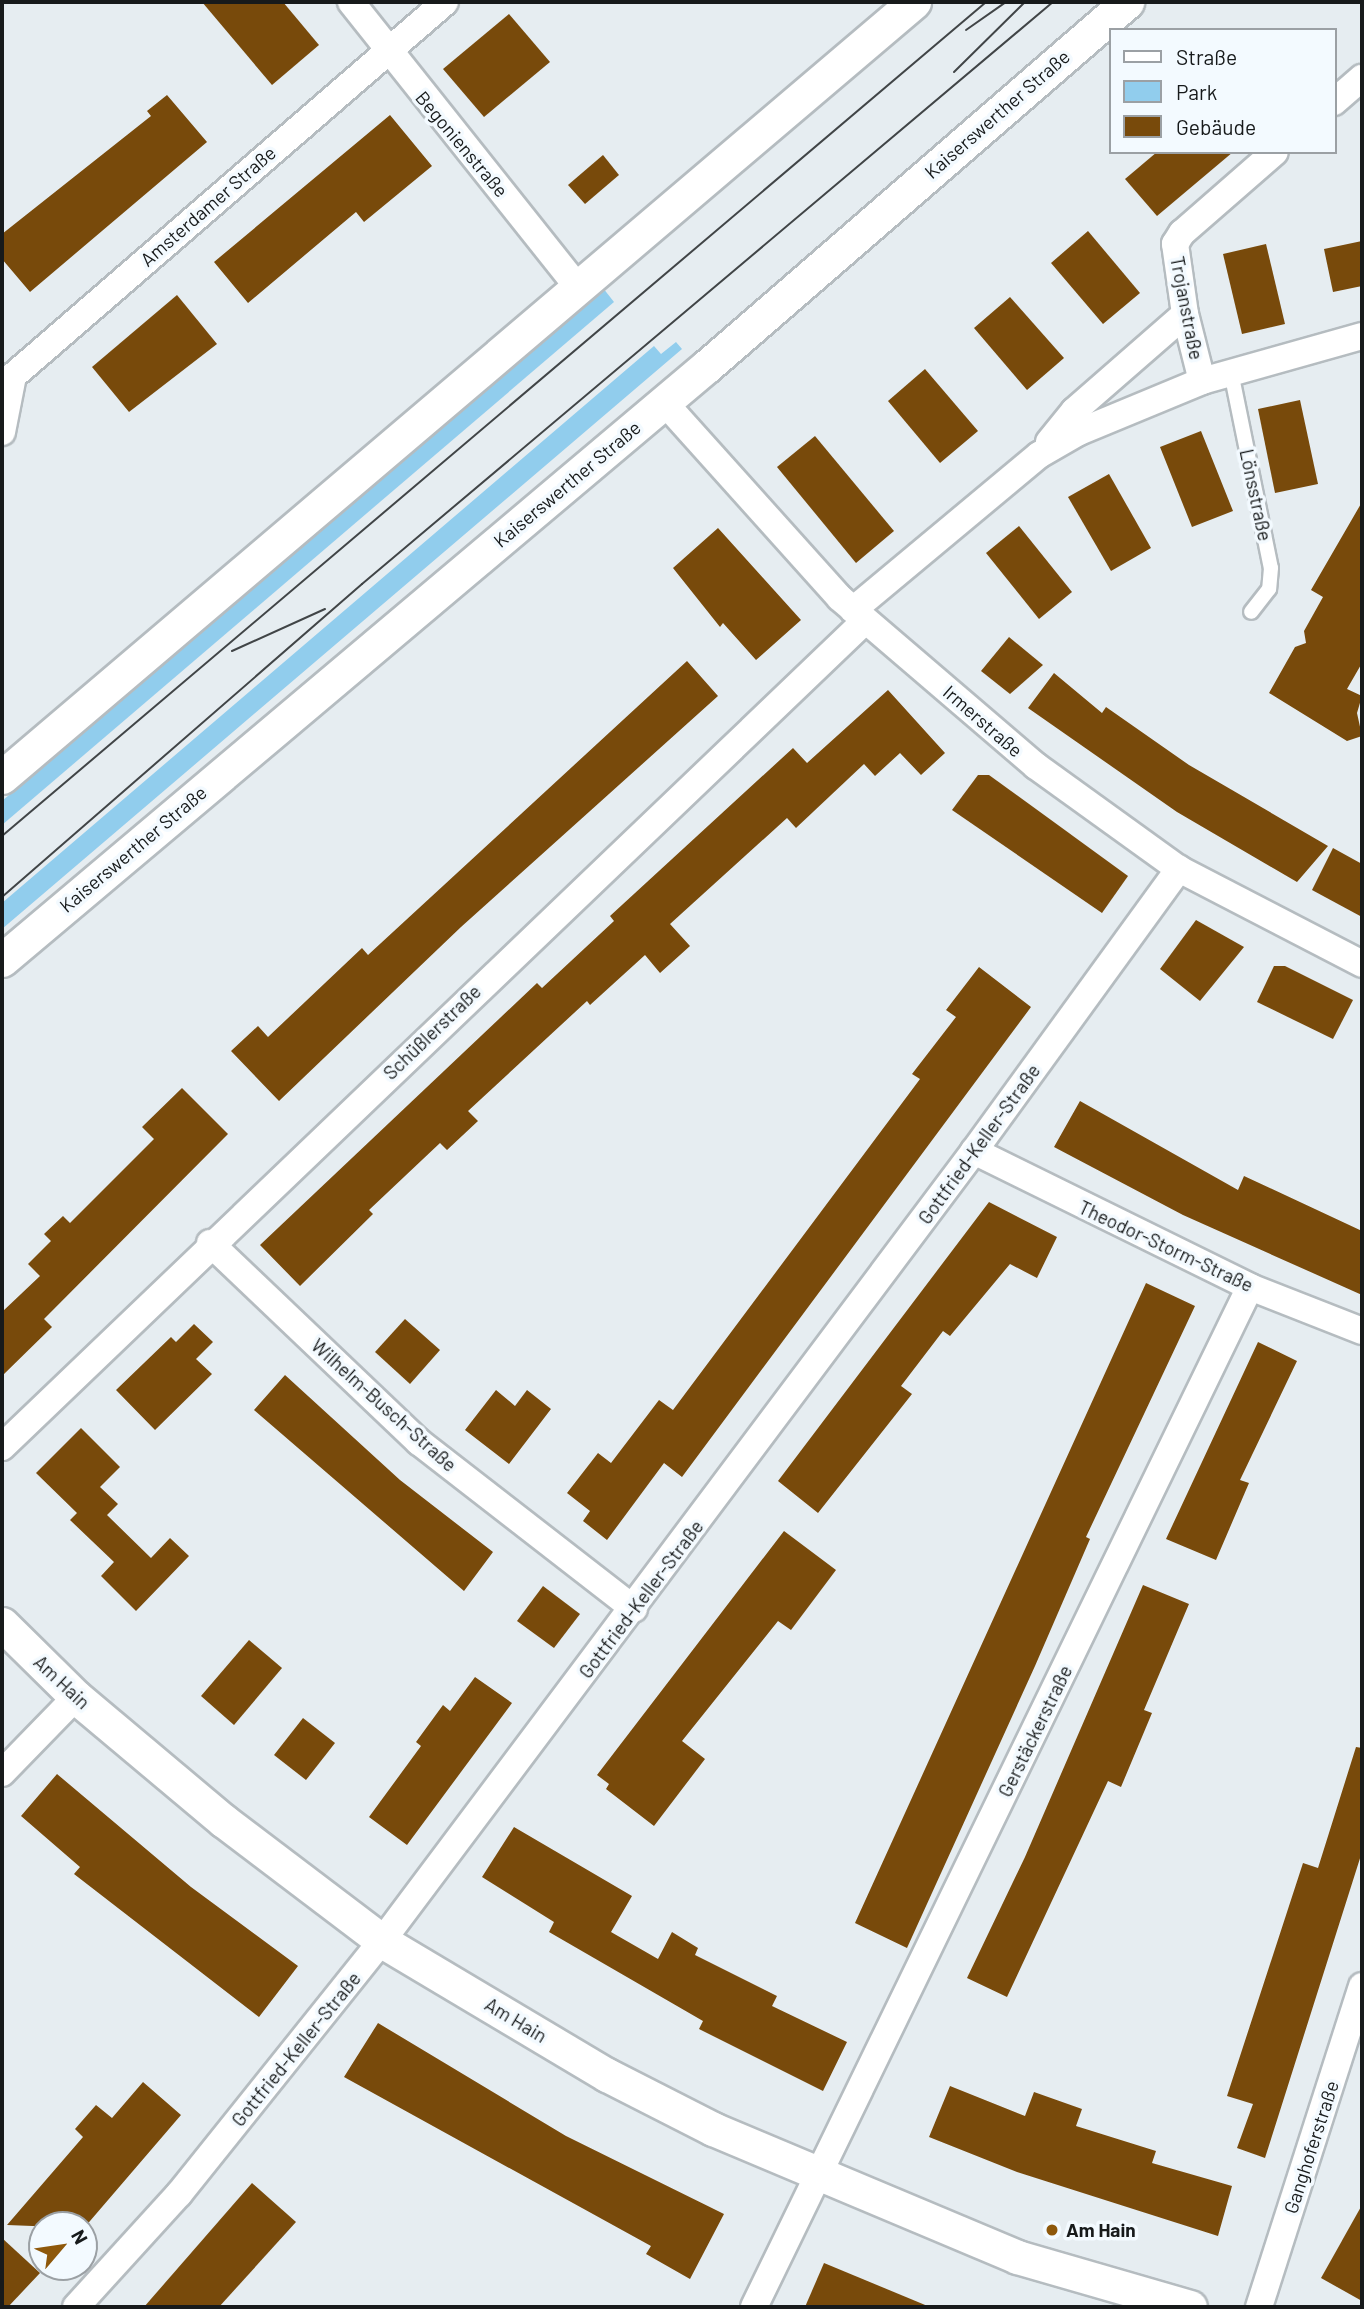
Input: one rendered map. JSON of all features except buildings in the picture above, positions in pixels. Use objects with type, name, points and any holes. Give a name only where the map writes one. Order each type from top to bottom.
[{"type":"street","name":"Begonienstraße","points":[[351,2],[389,49],[403,73],[576,285]]},
{"type":"street","name":"Amsterdamer Straße","points":[[2,430],[13,376],[445,2]]},
{"type":"street","points":[[2,777],[576,285],[914,2]]},
{"type":"street","name":"Kaiserswerther Straße","points":[[2,960],[664,402],[1127,2]]},
{"type":"street","points":[[1336,100],[1362,78]]},
{"type":"street","name":"Trojanstraße","points":[[1202,381],[1174,259],[1182,233],[1273,154]]},
{"type":"street","points":[[859,615],[913,571],[1039,454],[1074,411],[1185,314]]},
{"type":"street","points":[[1039,454],[1079,432],[1202,381],[1362,336]]},
{"type":"street","name":"Irmerstraße","points":[[664,402],[859,615],[1036,766],[1179,869],[1362,964]]},
{"type":"street","name":"Schüßlerstraße","points":[[2,1447],[859,615]]},
{"type":"street","name":"Gottfried-Keller-Straße","points":[[76,2307],[179,2194],[382,1941],[634,1609],[974,1152],[1179,869]]},
{"type":"street","name":"Theodor-Storm-Straße","points":[[974,1152],[1251,1287],[1362,1331]]},
{"type":"street","name":"Wilhelm-Busch-Straße","points":[[210,1243],[419,1442],[634,1609]]},
{"type":"street","name":"Gerstäckerstraße","points":[[754,2307],[1251,1287]]},
{"type":"street","name":"Am Hain","points":[[2,1624],[76,1697],[224,1821],[382,1941],[607,2075],[820,2176],[1017,2257],[1190,2307]]},
{"type":"street","points":[[2,1773],[76,1697]]},
{"type":"street","name":"Ganghoferstraße","points":[[1259,2307],[1362,1986]]},
{"type":"lane","name":"Lönsstraße","points":[[1231,372],[1271,568],[1269,589],[1251,612]]},
{"type":"green space","points":[[603,288],[614,302],[2,825],[2,801]]},
{"type":"green space","points":[[676,342],[682,349],[2,929],[2,903],[654,346],[661,354]]},
{"type":"tram line","points":[[2,836],[986,2]]},
{"type":"tram line","points":[[966,30],[1006,2]]},
{"type":"tram line","points":[[954,72],[1025,2]]},
{"type":"tram line","points":[[2,897],[362,584],[1053,2]]},
{"type":"tram line","points":[[232,651],[325,609]]},
{"type":"place","name":"Am Hain","points":[[1052,2230]]}]
